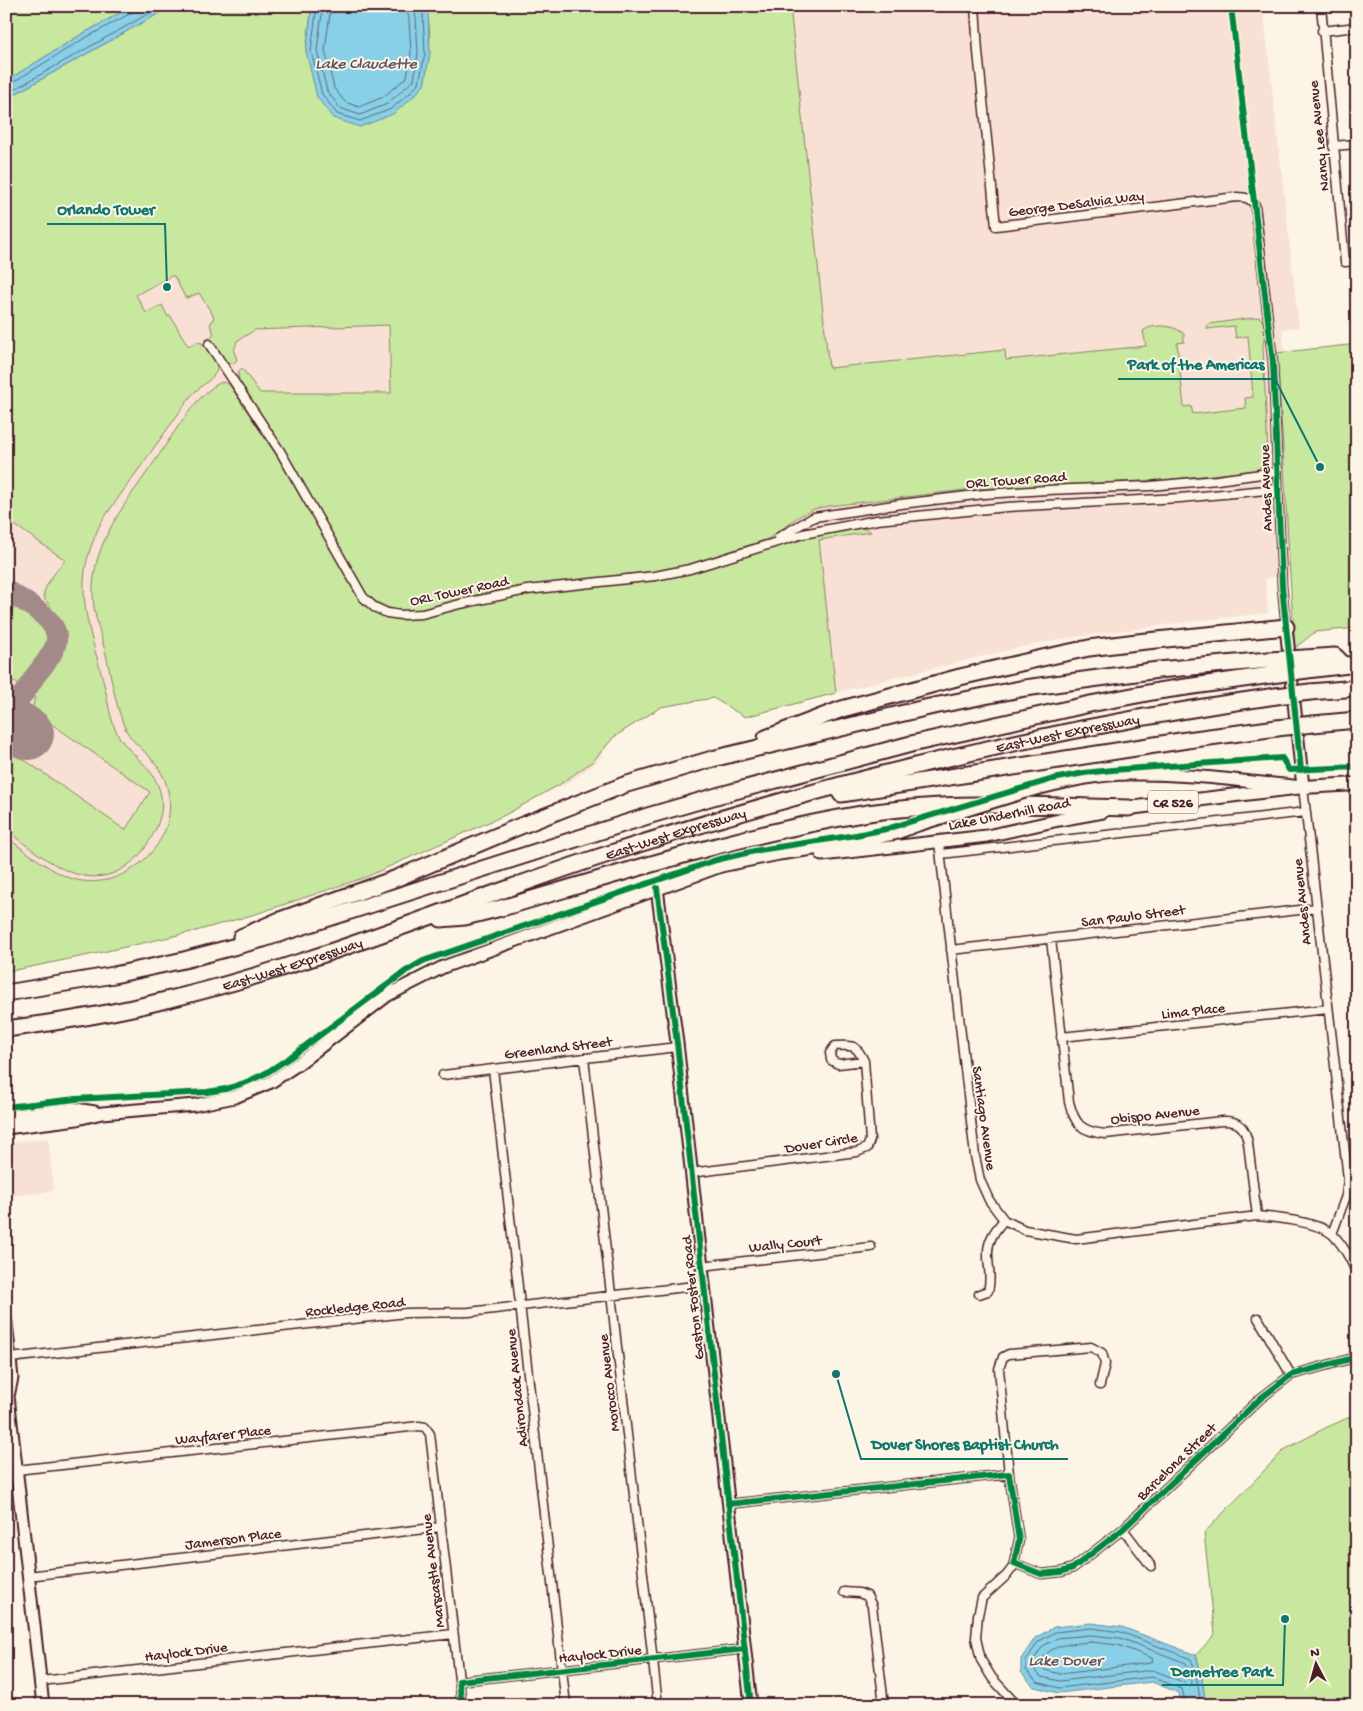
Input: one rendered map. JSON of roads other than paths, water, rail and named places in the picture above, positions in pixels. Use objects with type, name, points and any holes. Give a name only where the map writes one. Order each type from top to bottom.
[{"type":"highway","points":[[712,759],[842,709],[960,677],[1042,658],[1090,648],[1137,642],[1286,627]]},
{"type":"highway","points":[[184,960],[280,920],[397,878],[558,810],[624,785],[712,759],[928,707],[1025,688],[1158,670],[1270,668],[1306,664],[1335,656],[1350,664]]},
{"type":"highway","name":"East-West Expressway","points":[[6,993],[114,975],[184,960],[263,939],[660,812],[825,766],[911,744],[1090,704],[1270,668]]},
{"type":"highway","name":"East-West Expressway","points":[[6,1029],[63,1021],[164,1001],[291,964],[422,920],[539,877],[702,824],[892,772],[1197,707],[1276,696],[1357,688]]},
{"type":"highway","points":[[797,798],[844,794],[1187,740],[1357,720]]},
{"type":"highway","points":[[422,920],[465,917],[742,839],[869,813],[937,806],[992,804],[1129,808]]},
{"type":"main road","name":"Andes Avenue","points":[[1286,627],[1303,787]]},
{"type":"main road","name":"Lake Underhill Road","points":[[6,1128],[77,1119],[102,1113],[195,1105],[235,1097],[270,1082],[298,1064],[388,995],[443,966],[721,866],[779,854],[854,843],[894,834],[1025,792],[1080,779],[1129,774],[1168,775],[1303,787]]},
{"type":"main road","name":"Lake Underhill Road","points":[[721,866],[987,836],[1059,820],[1129,808],[1303,787],[1357,784]]},
{"type":"main road","name":"Gaston Foster Road","points":[[657,888],[677,1047],[751,1705]]},
{"type":"main road","name":"Lake Underhill Road","points":[[6,1117],[75,1109],[102,1113]]},
{"type":"main road","points":[[6,1322],[12,1378],[7,1394],[43,1705]]},
{"type":"street","name":"George DeSalvia Way","points":[[975,6],[996,226],[1237,197],[1245,197],[1255,205]]},
{"type":"street","name":"Nancy Lee Avenue","points":[[1321,6],[1345,262],[1357,261]]},
{"type":"street","points":[[1322,31],[1357,27]]},
{"type":"street","points":[[1333,146],[1357,144]]},
{"type":"street","name":"Andes Avenue","points":[[1255,205],[1273,363],[1276,472],[1286,627]]},
{"type":"street","name":"ORL Tower Road","points":[[209,344],[280,451],[363,596],[374,607],[387,614],[422,614],[478,599],[527,590],[656,576],[690,569],[814,531],[878,520],[968,510],[1180,498],[1277,489]]},
{"type":"street","name":"ORL Tower Road","points":[[766,545],[814,517],[876,507],[984,494],[1150,486],[1276,472]]},
{"type":"street","points":[[1047,490],[1048,505]]},
{"type":"street","points":[[876,507],[878,520]]},
{"type":"street","name":"Andes Avenue","points":[[1303,787],[1348,1179],[1346,1196],[1332,1234]]},
{"type":"street","name":"Lake Underhill Road","points":[[941,854],[1306,812]]},
{"type":"street","name":"Santiago Avenue","points":[[939,842],[975,1156],[980,1180],[989,1200],[1004,1220],[1025,1230],[1076,1239],[1257,1216],[1282,1218],[1311,1224],[1332,1234],[1351,1260],[1357,1274]]},
{"type":"street","name":"San Paulo Street","points":[[951,950],[1317,908]]},
{"type":"street","name":"Obispo Avenue","points":[[1051,939],[1068,1102],[1073,1116],[1081,1127],[1090,1132],[1106,1134],[1231,1120],[1241,1126],[1246,1134],[1257,1216]]},
{"type":"street","name":"Lima Place","points":[[1062,1038],[1328,1009]]},
{"type":"street","name":"Greenland Street","points":[[443,1075],[677,1047]]},
{"type":"street","name":"Morocco Avenue","points":[[584,1058],[658,1705]]},
{"type":"street","name":"Dover Circle","points":[[690,1173],[857,1152],[867,1148],[870,1140],[864,1061]]},
{"type":"street","name":"Adirondack Avenue","points":[[493,1069],[566,1705]]},
{"type":"street","points":[[979,1294],[988,1291],[991,1282],[988,1253],[991,1239],[1004,1220]]},
{"type":"street","name":"Wally Court","points":[[701,1266],[871,1248]]},
{"type":"street","name":"Rockledge Road","points":[[10,1358],[406,1313],[469,1312],[703,1285]]},
{"type":"street","points":[[1258,1318],[1291,1375]]},
{"type":"street","points":[[1020,1705],[1013,1701],[992,1678],[982,1660],[976,1638],[982,1598],[1007,1575],[1014,1563],[1019,1540],[1009,1474],[999,1369],[1003,1357],[1009,1354],[1091,1347],[1102,1353],[1105,1364],[1100,1385]]},
{"type":"street","name":"Barcelona Street","points":[[1014,1563],[1041,1574],[1061,1572],[1073,1568],[1124,1529],[1261,1398],[1291,1375],[1357,1356]]},
{"type":"street","name":"Wayfarer Place","points":[[16,1470],[419,1426],[425,1427],[430,1434]]},
{"type":"street","name":"Marscastle Avenue","points":[[430,1434],[462,1705]]},
{"type":"street","points":[[728,1504],[1009,1474]]},
{"type":"street","name":"Jamerson Place","points":[[28,1576],[441,1527]]},
{"type":"street","points":[[1124,1529],[1151,1566]]},
{"type":"street","points":[[844,1592],[859,1593],[867,1596],[872,1606],[884,1705]]},
{"type":"street","name":"Haylock Drive","points":[[41,1681],[454,1634]]},
{"type":"street","name":"Haylock Drive","points":[[459,1681],[744,1649]]},
{"type":"water","points":[[132,6],[172,6],[6,99],[6,81]]},
{"type":"water","name":"Lake Claudette","points":[[312,6],[423,6],[428,13],[430,54],[424,85],[393,114],[360,127],[333,118],[317,97],[306,51]]},
{"type":"water","name":"Lake Dover","points":[[1091,1623],[1122,1627],[1196,1655],[1206,1705],[1181,1705],[1179,1693],[1152,1682],[1059,1693],[1034,1687],[1021,1672],[1021,1659],[1035,1638],[1054,1627]]},
{"type":"place","name":"Orlando Tower","points":[[167,287]]},
{"type":"place","name":"Park of the Americas","points":[[1320,467]]},
{"type":"place","name":"Dover Shores Baptist Church","points":[[836,1374]]},
{"type":"place","name":"Demetree Park","points":[[1285,1619]]}]
